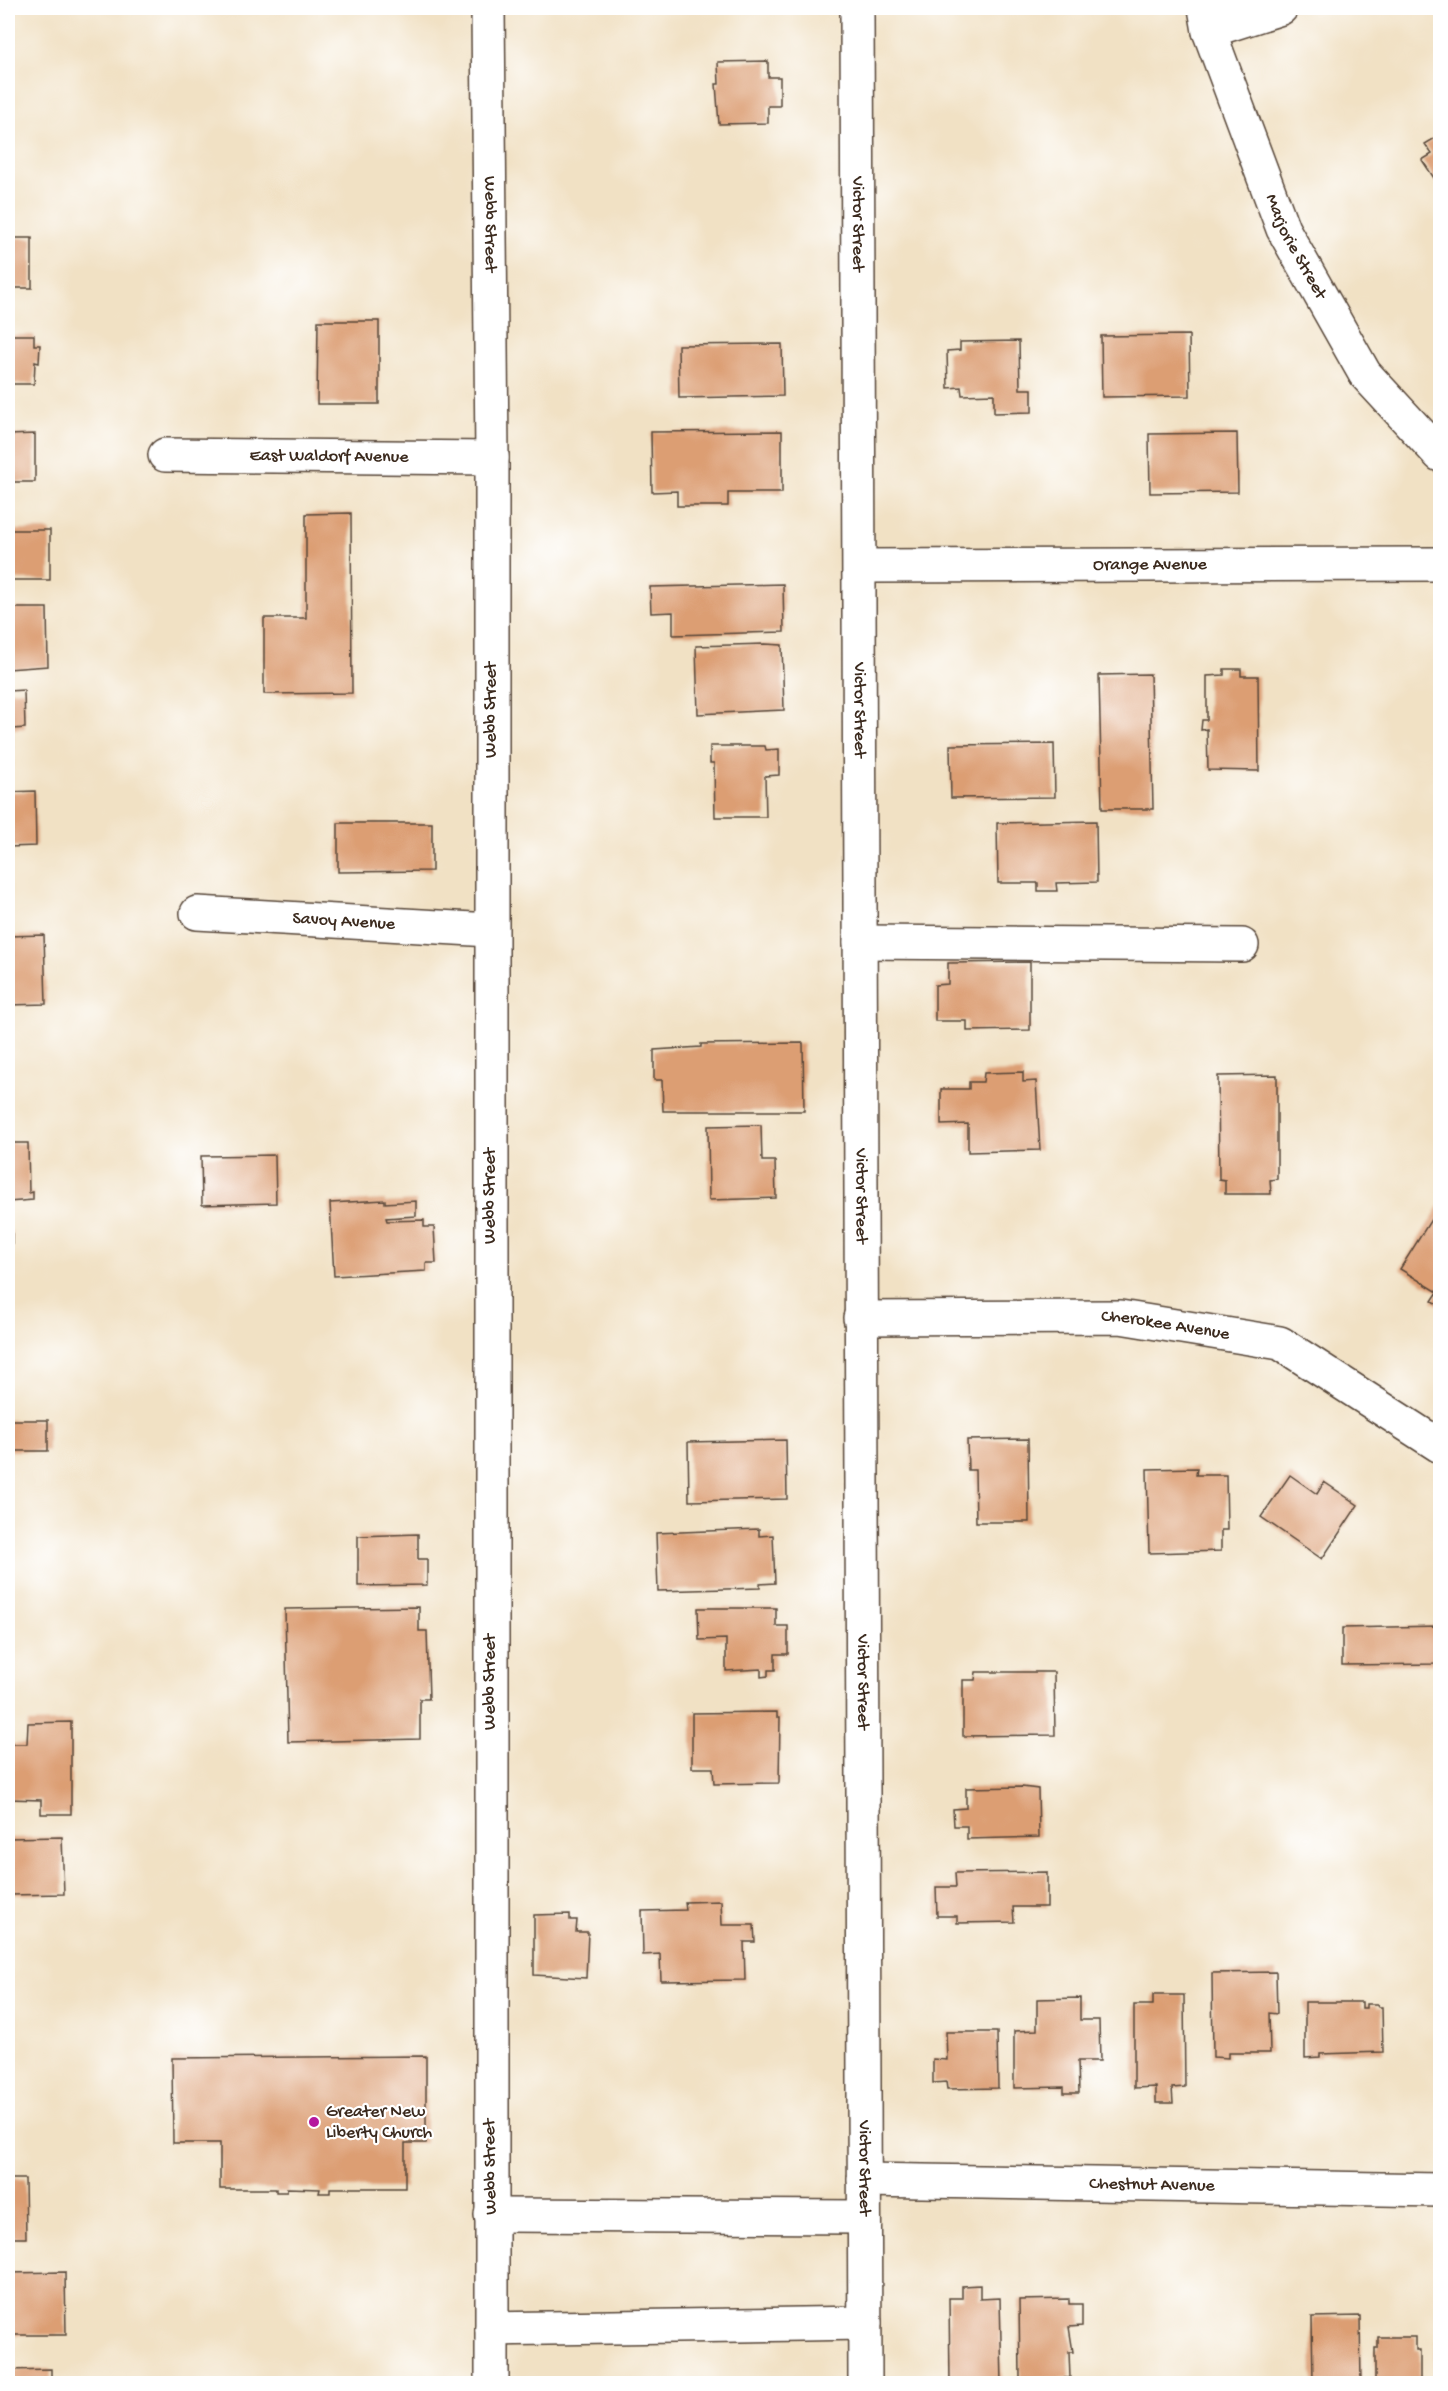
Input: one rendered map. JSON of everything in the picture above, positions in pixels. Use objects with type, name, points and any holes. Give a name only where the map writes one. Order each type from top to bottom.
[{"type":"street","name":"Webb Street","points":[[488,8],[492,458],[490,930],[492,2384]]},
{"type":"street","name":"Victor Street","points":[[857,8],[865,2384]]},
{"type":"street","points":[[1207,19],[1281,8]]},
{"type":"street","name":"Marjorie Street","points":[[1207,19],[1283,229],[1365,374],[1440,455]]},
{"type":"street","name":"East Waldorf Avenue","points":[[165,455],[492,458]]},
{"type":"street","name":"Orange Avenue","points":[[860,566],[1440,564]]},
{"type":"street","name":"Savoy Avenue","points":[[197,913],[490,930]]},
{"type":"street","points":[[860,942],[1242,945]]},
{"type":"street","name":"Cherokee Avenue","points":[[860,1318],[1120,1317],[1280,1343],[1440,1446]]},
{"type":"street","name":"Chestnut Avenue","points":[[864,2180],[1440,2190]]},
{"type":"street","points":[[491,2215],[864,2217]]},
{"type":"street","points":[[492,2329],[865,2323]]},
{"type":"building","points":[[768,61],[768,77],[780,77],[780,106],[768,106],[768,123],[719,124],[716,84],[719,84],[718,62]]},
{"type":"building","points":[[1440,135],[1440,183],[1438,184],[1422,160],[1432,154],[1425,144]]},
{"type":"building","points":[[8,238],[32,238],[32,288],[8,288]]},
{"type":"building","points":[[318,321],[379,321],[379,404],[317,404]]},
{"type":"building","points":[[8,335],[34,335],[34,345],[40,345],[39,363],[35,362],[34,384],[8,384]]},
{"type":"building","points":[[1189,335],[1190,396],[1102,397],[1101,336]]},
{"type":"building","points":[[1019,341],[1020,389],[1032,389],[1032,412],[994,413],[994,394],[962,395],[961,387],[948,388],[947,351],[960,350],[960,342]]},
{"type":"building","points":[[782,344],[783,396],[679,398],[678,345]]},
{"type":"building","points":[[782,431],[782,493],[728,493],[728,506],[677,506],[677,491],[652,492],[651,432]]},
{"type":"building","points":[[1237,433],[1238,492],[1150,493],[1149,434]]},
{"type":"building","points":[[35,434],[35,482],[8,482],[8,435]]},
{"type":"building","points":[[351,513],[352,693],[264,694],[264,618],[306,618],[306,514]]},
{"type":"building","points":[[8,530],[50,530],[50,580],[8,580]]},
{"type":"building","points":[[783,584],[784,632],[673,635],[673,612],[651,613],[650,587]]},
{"type":"building","points":[[8,608],[47,608],[48,666],[8,669]]},
{"type":"building","points":[[782,645],[784,710],[698,714],[696,646]]},
{"type":"building","points":[[1224,669],[1241,669],[1241,676],[1258,676],[1259,771],[1208,770],[1207,729],[1201,730],[1202,720],[1207,720],[1207,676],[1224,675]]},
{"type":"building","points":[[1150,674],[1153,809],[1102,809],[1099,675]]},
{"type":"building","points":[[24,690],[25,728],[13,729],[13,768],[8,768],[8,691]]},
{"type":"building","points":[[1054,744],[1055,797],[951,798],[950,745]]},
{"type":"building","points":[[710,746],[765,746],[766,750],[779,749],[779,775],[765,776],[766,817],[715,817],[714,763],[710,763]]},
{"type":"building","points":[[35,791],[36,846],[8,847],[8,792]]},
{"type":"building","points":[[1096,821],[1097,882],[1056,883],[1057,891],[1038,891],[1038,883],[998,883],[997,823]]},
{"type":"building","points":[[338,823],[432,823],[432,871],[338,872]]},
{"type":"building","points":[[44,935],[46,1004],[8,1005],[8,936]]},
{"type":"building","points":[[1030,962],[1030,1030],[967,1031],[967,1021],[935,1021],[935,985],[948,984],[948,963]]},
{"type":"building","points":[[803,1043],[804,1111],[663,1111],[662,1080],[654,1080],[654,1050],[701,1047],[701,1044]]},
{"type":"building","points":[[1023,1072],[1023,1082],[1036,1081],[1040,1150],[968,1152],[968,1124],[941,1125],[941,1089],[969,1089],[969,1082],[983,1082],[984,1073]]},
{"type":"building","points":[[1277,1075],[1277,1179],[1270,1180],[1271,1194],[1225,1194],[1225,1180],[1219,1179],[1218,1076]]},
{"type":"building","points":[[761,1125],[762,1161],[775,1161],[776,1198],[709,1200],[708,1126]]},
{"type":"building","points":[[8,1143],[28,1143],[29,1193],[33,1192],[33,1200],[8,1202]]},
{"type":"building","points":[[275,1155],[276,1203],[202,1205],[201,1156]]},
{"type":"building","points":[[385,1200],[385,1203],[416,1201],[416,1216],[386,1218],[387,1221],[424,1220],[424,1227],[434,1227],[436,1263],[426,1263],[426,1271],[334,1276],[330,1203]]},
{"type":"building","points":[[1440,1205],[1440,1306],[1432,1301],[1438,1292],[1400,1269]]},
{"type":"building","points":[[8,1231],[12,1231],[12,1286],[8,1286]]},
{"type":"building","points":[[8,1420],[48,1420],[48,1451],[8,1451]]},
{"type":"building","points":[[1028,1439],[1029,1522],[976,1522],[975,1470],[968,1470],[967,1440]]},
{"type":"building","points":[[786,1440],[787,1499],[689,1501],[688,1442]]},
{"type":"building","points":[[1197,1468],[1196,1475],[1226,1475],[1227,1530],[1221,1530],[1221,1551],[1149,1553],[1147,1469]]},
{"type":"building","points":[[1290,1475],[1317,1494],[1324,1482],[1358,1505],[1322,1559],[1261,1517]]},
{"type":"building","points":[[759,1529],[759,1536],[773,1535],[775,1583],[760,1584],[760,1588],[658,1591],[656,1533]]},
{"type":"building","points":[[418,1534],[418,1559],[427,1559],[427,1585],[358,1586],[358,1536]]},
{"type":"building","points":[[419,1607],[419,1631],[427,1631],[429,1699],[420,1699],[420,1739],[288,1742],[285,1609]]},
{"type":"building","points":[[698,1608],[776,1608],[776,1626],[788,1626],[788,1654],[775,1654],[775,1670],[768,1670],[768,1676],[761,1677],[761,1669],[726,1671],[726,1639],[699,1640]]},
{"type":"building","points":[[1440,1626],[1440,1664],[1342,1665],[1342,1628]]},
{"type":"building","points":[[976,1672],[1054,1672],[1055,1735],[963,1736],[963,1680],[975,1680]]},
{"type":"building","points":[[777,1712],[777,1717],[780,1717],[779,1783],[714,1784],[713,1768],[692,1768],[692,1713]]},
{"type":"building","points":[[71,1722],[71,1814],[41,1814],[41,1800],[8,1799],[8,1744],[27,1744],[28,1723]]},
{"type":"building","points":[[966,1788],[1038,1789],[1039,1837],[967,1839],[967,1826],[954,1826],[953,1809],[966,1808]]},
{"type":"building","points":[[62,1837],[64,1894],[8,1895],[8,1838]]},
{"type":"building","points":[[1047,1872],[1047,1907],[1013,1907],[1014,1922],[957,1923],[957,1916],[937,1916],[936,1887],[956,1887],[955,1873]]},
{"type":"building","points":[[721,1901],[722,1925],[754,1925],[755,1942],[744,1942],[745,1980],[661,1981],[660,1954],[643,1955],[642,1911],[686,1910],[685,1902]]},
{"type":"building","points":[[570,1914],[570,1920],[577,1920],[576,1932],[588,1932],[586,1978],[534,1975],[534,1915]]},
{"type":"building","points":[[1276,1972],[1277,2014],[1269,2013],[1270,2053],[1228,2053],[1228,2058],[1213,2057],[1212,1973]]},
{"type":"building","points":[[1153,1995],[1184,1995],[1185,2087],[1172,2088],[1173,2103],[1156,2103],[1156,2087],[1134,2088],[1134,2005],[1153,2005]]},
{"type":"building","points":[[1080,1998],[1080,2020],[1099,2020],[1100,2061],[1078,2061],[1079,2093],[1064,2093],[1064,2087],[1014,2088],[1014,2031],[1037,2030],[1037,1999]]},
{"type":"building","points":[[1305,2002],[1362,2002],[1362,2008],[1366,2008],[1366,2004],[1377,2004],[1378,2007],[1382,2007],[1383,2052],[1320,2054],[1320,2057],[1305,2058]]},
{"type":"building","points":[[946,2032],[997,2032],[998,2088],[947,2089],[946,2082],[933,2083],[933,2059],[947,2060]]},
{"type":"building","points":[[426,2056],[426,2143],[405,2143],[405,2188],[330,2188],[330,2193],[319,2193],[320,2189],[287,2188],[287,2192],[276,2192],[276,2189],[220,2189],[220,2143],[173,2143],[172,2058]]},
{"type":"building","points":[[8,2179],[25,2179],[26,2238],[8,2238]]},
{"type":"building","points":[[65,2272],[66,2335],[8,2335],[8,2273]]},
{"type":"building","points":[[980,2285],[980,2299],[1000,2298],[1002,2384],[950,2384],[949,2298],[962,2298],[962,2286]]},
{"type":"building","points":[[1069,2299],[1069,2304],[1082,2304],[1082,2326],[1069,2327],[1073,2352],[1069,2352],[1070,2378],[1020,2378],[1019,2300]]},
{"type":"building","points":[[1360,2316],[1361,2384],[1313,2384],[1312,2317]]},
{"type":"building","points":[[1378,2337],[1416,2337],[1416,2350],[1420,2350],[1420,2384],[1375,2384],[1375,2348],[1378,2348]]},
{"type":"building","points":[[1436,2341],[1440,2341],[1440,2384],[1434,2384]]},
{"type":"building","points":[[51,2369],[51,2384],[8,2384],[8,2370]]},
{"type":"place","name":"Greater New Liberty Church","points":[[314,2122]]}]
